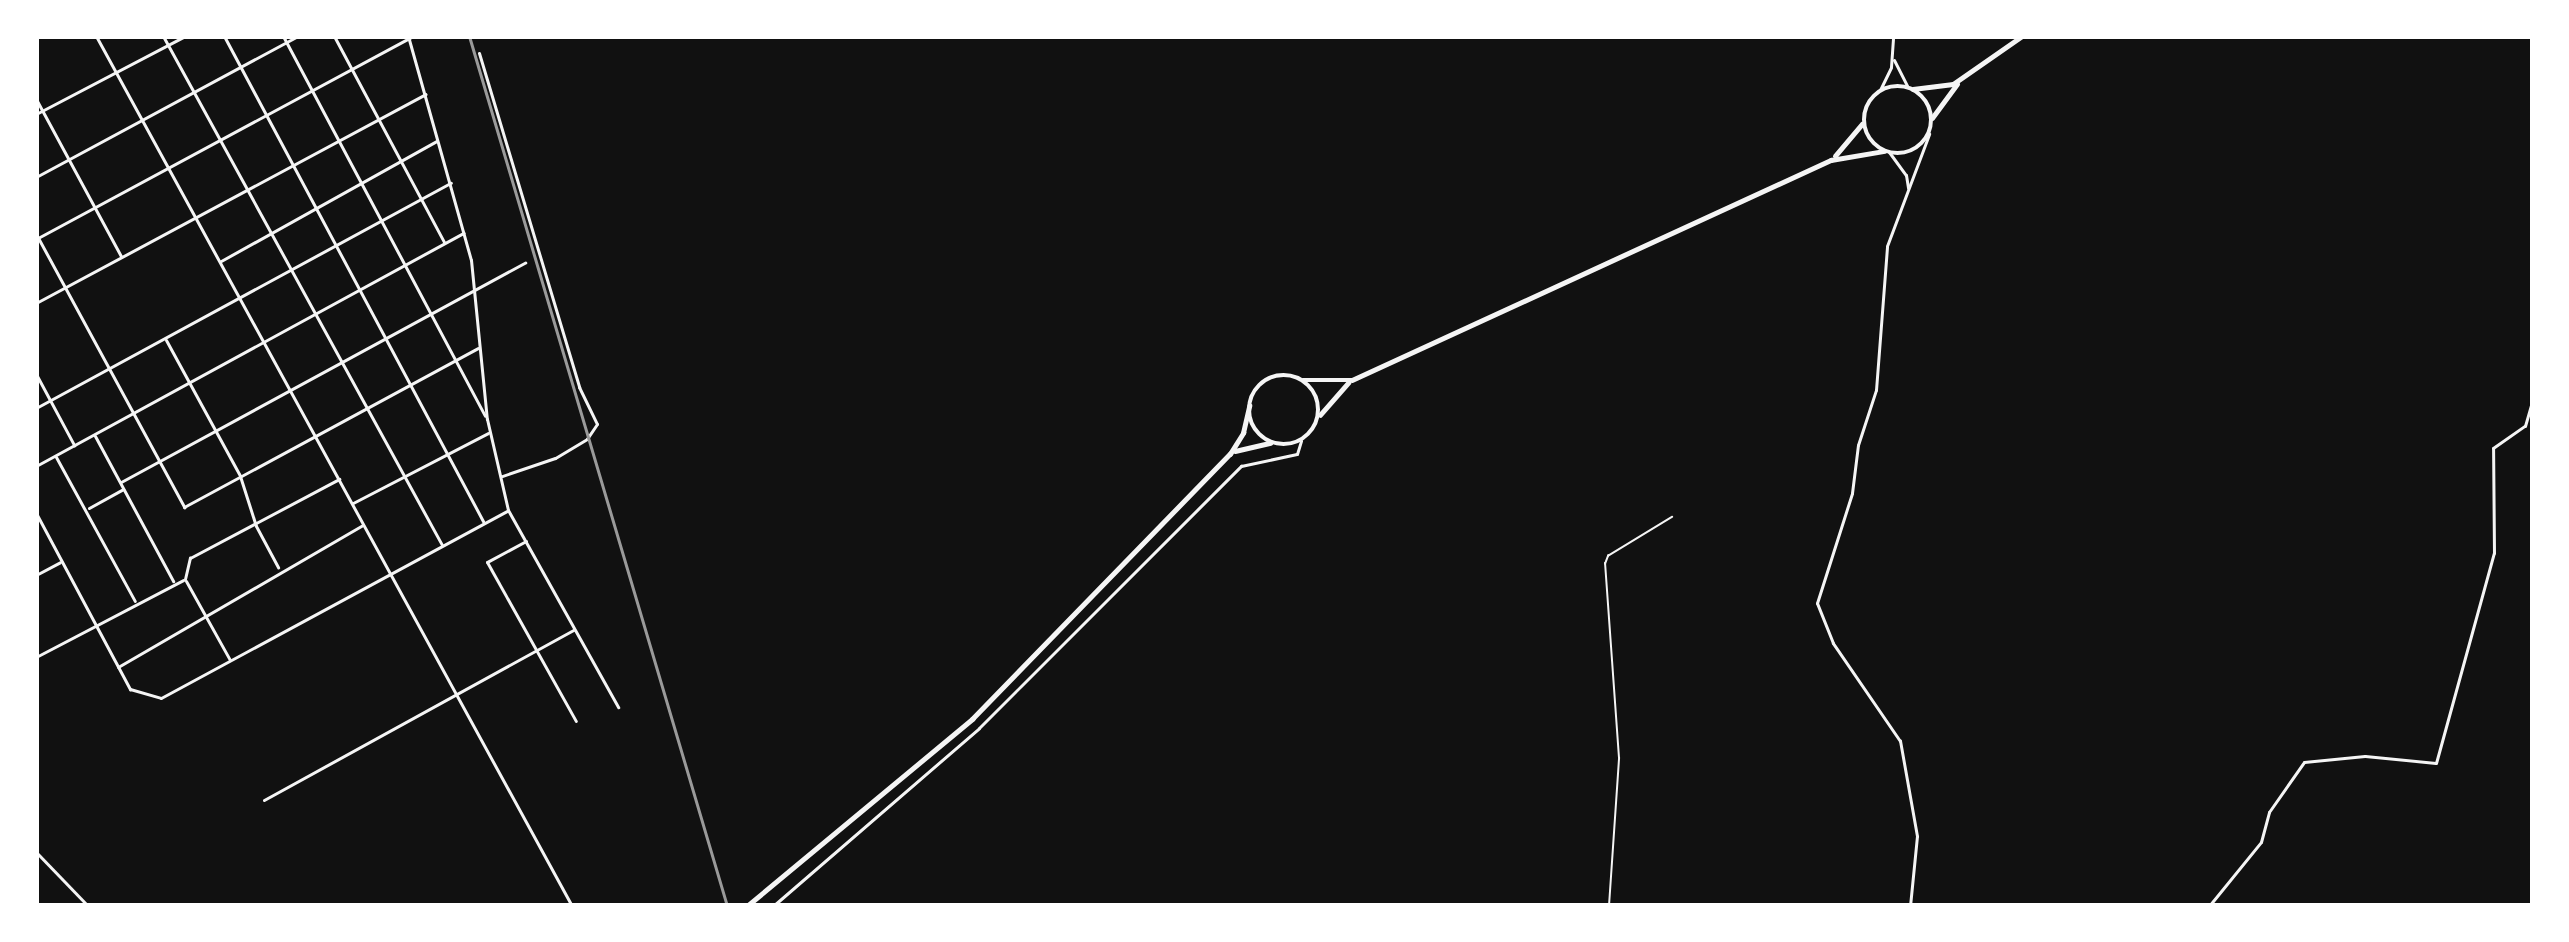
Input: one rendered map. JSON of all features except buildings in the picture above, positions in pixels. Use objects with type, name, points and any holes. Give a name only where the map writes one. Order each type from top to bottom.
[{"type":"main road","points":[[1831,160],[1864,120],[1871,98],[1880,90],[1943,88],[2021,36]]},
{"type":"main road","points":[[1932,118],[1962,78]]},
{"type":"main road","points":[[1230,454],[1301,440],[1352,380],[1831,160],[1908,152],[1929,134],[1932,118],[1927,100],[1910,88]]},
{"type":"main road","points":[[1864,120],[1870,138],[1886,152]]},
{"type":"main road","points":[[747,906],[924,764],[972,719],[1230,454],[1243,434],[1249,406],[1269,378],[1352,380]]},
{"type":"main road","points":[[1303,380],[1318,400],[1318,417]]},
{"type":"main road","points":[[1249,406],[1254,429],[1272,443]]},
{"type":"street","points":[[96,36],[572,906]]},
{"type":"street","points":[[163,36],[442,545]]},
{"type":"street","points":[[36,114],[185,36]]},
{"type":"street","points":[[224,36],[484,523]]},
{"type":"street","points":[[36,177],[298,36]]},
{"type":"street","points":[[334,36],[445,244]]},
{"type":"street","points":[[1880,90],[1894,36]]},
{"type":"street","points":[[478,348],[184,507],[37,237],[410,37],[465,232],[489,432],[508,510],[618,707]]},
{"type":"street","points":[[285,39],[487,419]]},
{"type":"street","points":[[479,52],[580,387],[597,424],[586,439],[555,458],[500,477]]},
{"type":"street","points":[[1892,52],[1910,88]]},
{"type":"street","points":[[36,303],[425,94]]},
{"type":"street","points":[[36,99],[122,257]]},
{"type":"street","points":[[1910,906],[1917,836],[1900,741],[1833,643],[1817,603],[1871,413],[1887,246],[1929,134]]},
{"type":"street","points":[[221,261],[438,140]]},
{"type":"street","points":[[1886,152],[1906,175],[1908,190]]},
{"type":"street","points":[[36,407],[451,182]]},
{"type":"street","points":[[36,466],[465,232]]},
{"type":"street","points":[[121,482],[525,263]]},
{"type":"street","points":[[165,338],[240,476],[256,526],[279,569]]},
{"type":"street","points":[[36,374],[74,445]]},
{"type":"street","points":[[2210,906],[2261,842],[2269,812],[2304,762],[2365,756],[2436,763],[2494,553],[2495,442],[2525,426],[2533,398]]},
{"type":"street","points":[[353,503],[489,432]]},
{"type":"street","points":[[94,434],[174,582]]},
{"type":"street","points":[[773,906],[979,728],[1241,466],[1297,454],[1301,440]]},
{"type":"street","points":[[56,455],[136,602]]},
{"type":"street","points":[[230,660],[185,579],[190,558],[340,479]]},
{"type":"street","points":[[86,509],[124,488]]},
{"type":"street","points":[[37,516],[130,689],[161,698],[508,510]]},
{"type":"street","points":[[118,667],[263,587],[279,569],[364,524]]},
{"type":"street","points":[[526,541],[488,562],[576,721]]},
{"type":"street","points":[[36,575],[62,561]]},
{"type":"street","points":[[36,657],[185,579]]},
{"type":"street","points":[[264,800],[575,629]]},
{"type":"street","points":[[972,719],[979,728]]},
{"type":"street","points":[[36,852],[88,906]]},
{"type":"path","points":[[1610,906],[1619,758],[1605,564],[1608,556],[1672,517]]},
{"type":"railway","points":[[469,36],[727,906]]}]
